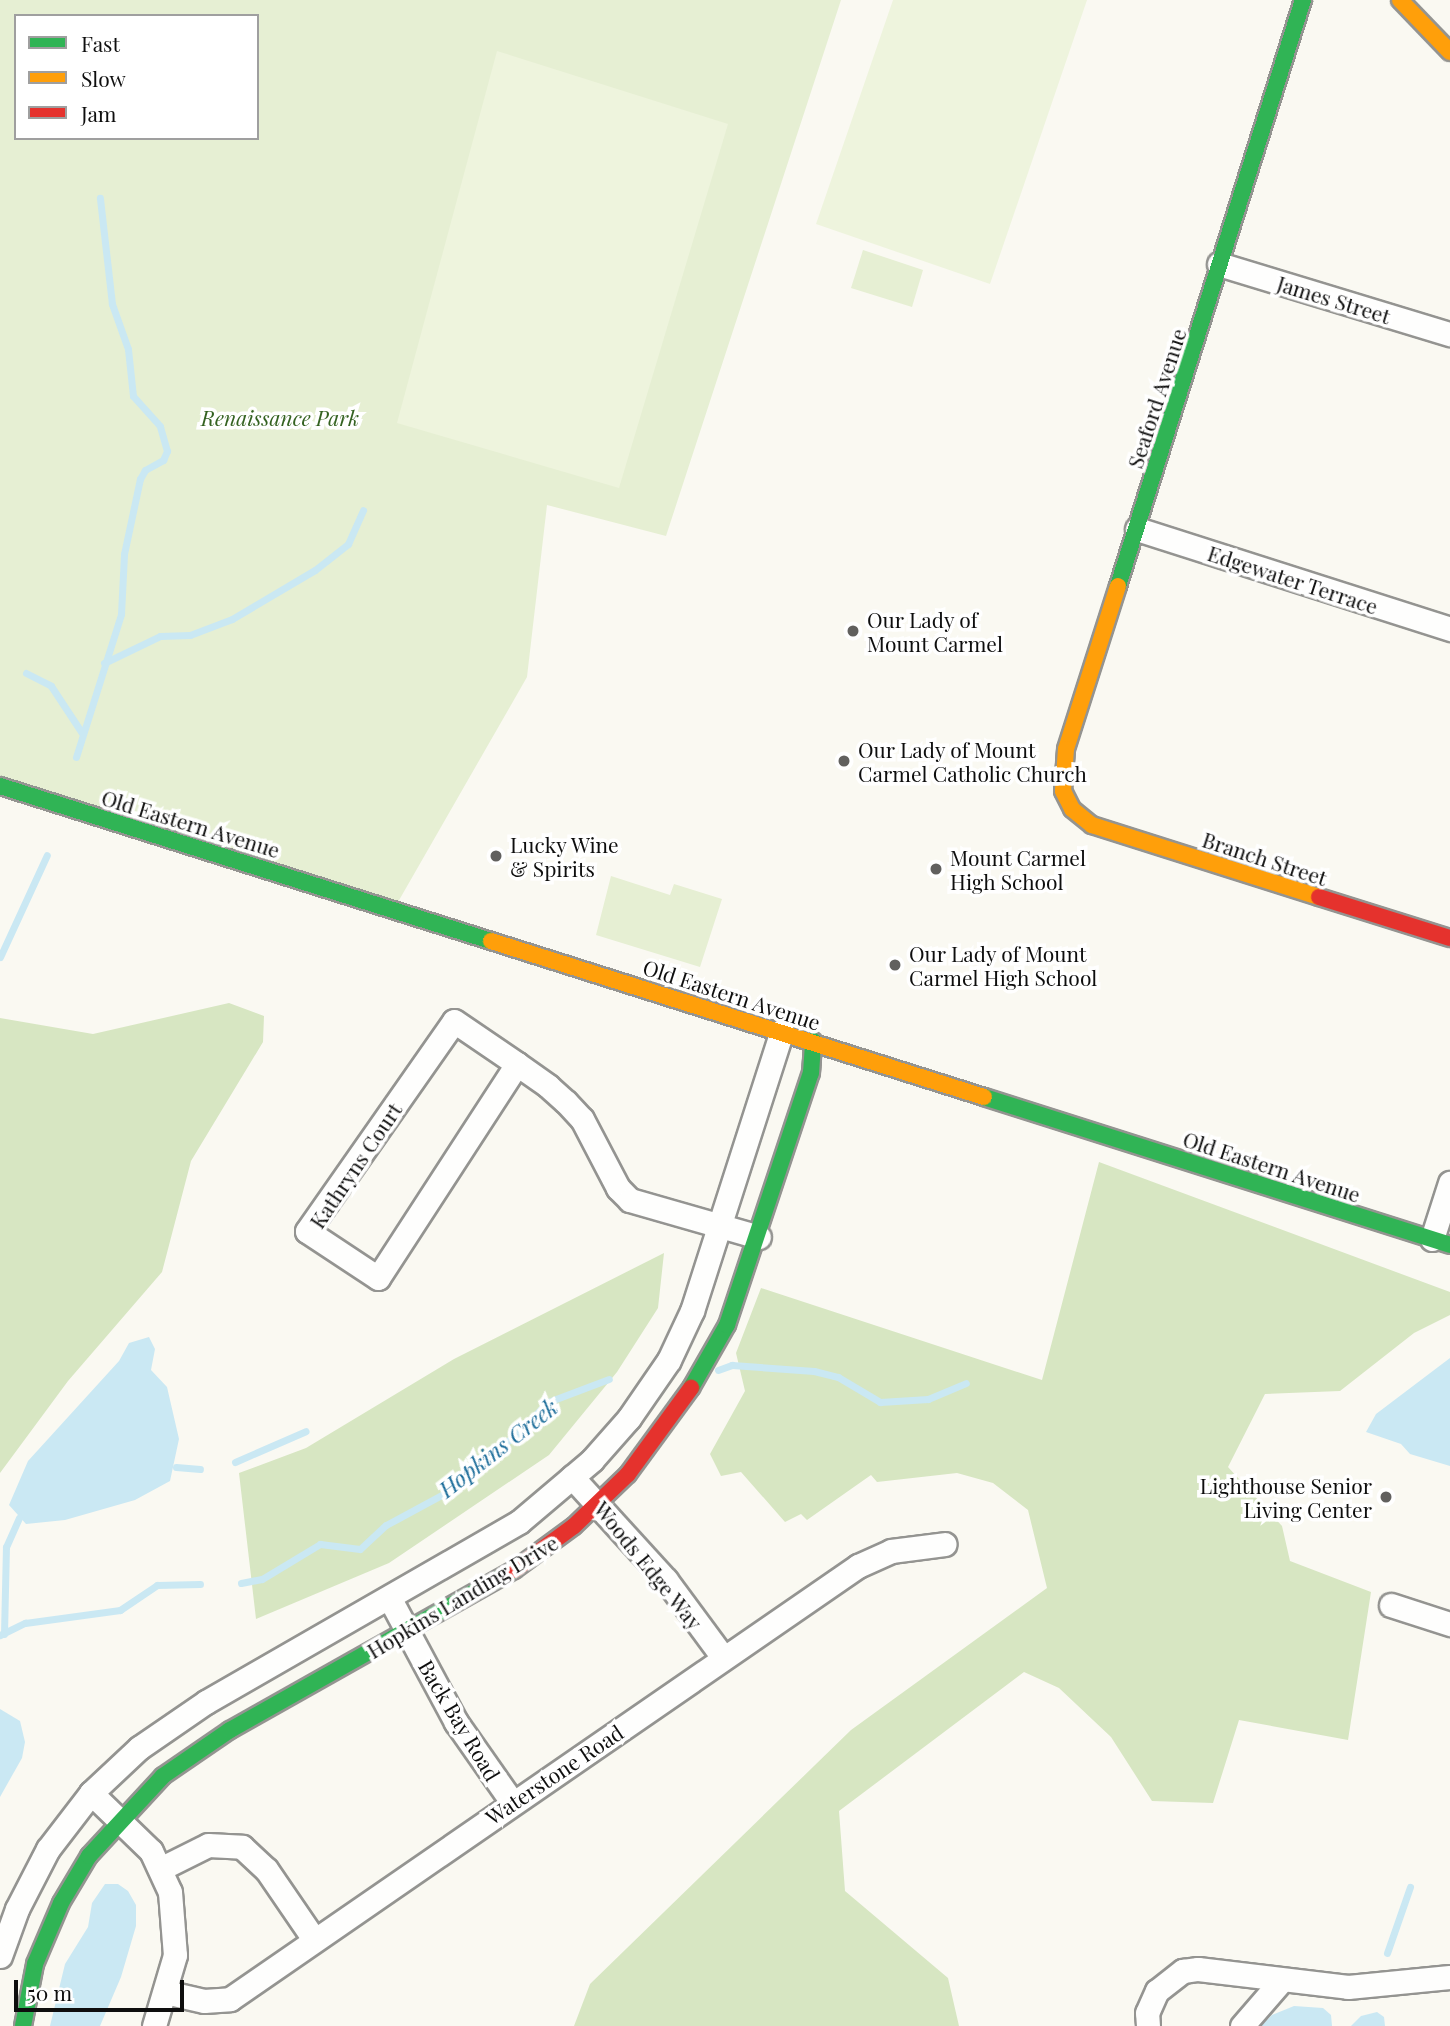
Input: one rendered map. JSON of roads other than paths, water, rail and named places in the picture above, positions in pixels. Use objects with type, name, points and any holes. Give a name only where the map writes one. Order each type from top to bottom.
[{"type":"street","name":"Seaford Avenue","points":[[1072,809],[1063,791],[1062,766],[1303,0]]},
{"type":"street","points":[[1400,0],[1450,52]]},
{"type":"street","name":"James Street","points":[[1219,264],[1450,334]]},
{"type":"street","name":"Edgewater Terrace","points":[[1136,529],[1450,629]]},
{"type":"street","name":"Old Eastern Avenue","points":[[0,786],[782,1031],[1441,1242]]},
{"type":"street","name":"Branch Street","points":[[1072,809],[1092,825],[1450,939]]},
{"type":"street","name":"Kathryns Court","points":[[517,1064],[378,1278],[307,1231],[454,1021],[517,1064],[548,1086],[582,1119],[605,1167],[631,1200],[759,1237]]},
{"type":"street","name":"Hopkins Landing Drive","points":[[0,1956],[17,1909],[48,1849],[91,1793],[139,1748],[206,1702],[390,1599],[519,1522],[572,1477],[629,1418],[669,1360],[722,1225],[782,1031]]},
{"type":"street","name":"Hopkins Landing Drive","points":[[23,2026],[36,1964],[61,1903],[89,1856],[119,1819],[187,1757],[520,1566],[599,1502],[662,1431],[708,1364],[759,1237],[811,1073],[813,1041]]},
{"type":"street","points":[[1441,1242],[1450,1183]]},
{"type":"street","name":"Woods Edge Way","points":[[572,1477],[599,1502],[666,1580],[722,1656]]},
{"type":"street","name":"Waterstone Road","points":[[165,1992],[204,2001],[230,1999],[722,1656],[858,1566],[891,1551],[945,1544]]},
{"type":"street","name":"Back Bay Road","points":[[390,1599],[456,1722],[512,1802]]},
{"type":"street","points":[[1391,1605],[1450,1624]]},
{"type":"street","points":[[91,1793],[138,1835],[162,1868],[177,1937],[165,1992],[154,2026]]},
{"type":"street","points":[[162,1868],[208,1845],[242,1847],[266,1869],[314,1940]]},
{"type":"street","points":[[1148,2026],[1147,2013],[1157,1992],[1183,1971],[1198,1969],[1348,1987],[1450,1977]]},
{"type":"street","points":[[1242,2026],[1281,1981]]},
{"type":"water","points":[[149,1337],[155,1349],[151,1370],[167,1387],[179,1439],[170,1481],[135,1500],[65,1520],[26,1524],[9,1505],[28,1461],[119,1361],[129,1343]]},
{"type":"water","points":[[1450,1358],[1450,1466],[1410,1454],[1401,1444],[1366,1432],[1376,1414]]},
{"type":"water","points":[[0,1709],[20,1721],[25,1742],[22,1758],[0,1797]]},
{"type":"water","points":[[105,1884],[118,1884],[128,1891],[136,1905],[136,1926],[121,1977],[100,2026],[50,2026],[65,1964],[88,1927],[92,1903]]},
{"type":"water","points":[[1294,2006],[1323,2008],[1331,2015],[1332,2026],[1261,2026],[1272,2015]]},
{"type":"water","points":[[1377,2012],[1384,2017],[1385,2026],[1351,2026],[1361,2016]]},
{"type":"waterway","points":[[76,757],[121,614],[124,554],[140,479],[145,470],[163,460],[167,451],[160,426],[133,396],[128,349],[112,304],[100,198]]},
{"type":"waterway","points":[[104,663],[160,636],[190,635],[232,619],[315,570],[348,544],[363,510]]},
{"type":"waterway","points":[[26,673],[51,686],[82,733]]},
{"type":"waterway","name":"Hopkins Creek","points":[[0,957],[47,855]]},
{"type":"waterway","points":[[718,1370],[732,1365],[814,1371],[838,1377],[880,1402],[928,1399],[966,1383]]},
{"type":"waterway","name":"Hopkins Creek","points":[[241,1583],[262,1579],[320,1544],[360,1549],[386,1525],[458,1486],[471,1467],[515,1436],[548,1402],[609,1379]]},
{"type":"waterway","points":[[235,1462],[306,1431]]},
{"type":"waterway","points":[[176,1467],[200,1469]]},
{"type":"waterway","name":"Hopkins Creek","points":[[4,1634],[6,1547],[19,1518]]},
{"type":"waterway","name":"Hopkins Creek","points":[[0,1635],[25,1623],[120,1610],[157,1585],[200,1584]]},
{"type":"waterway","points":[[1387,1953],[1410,1887]]},
{"type":"place","name":"Our Lady of Mount Carmel","points":[[853,631]]},
{"type":"place","name":"Our Lady of Mount Carmel Catholic Church","points":[[844,761]]},
{"type":"place","name":"Lucky Wine & Spirits","points":[[496,856]]},
{"type":"place","name":"Mount Carmel High School","points":[[936,869]]},
{"type":"place","name":"Our Lady of Mount Carmel High School","points":[[895,965]]},
{"type":"place","name":"Lighthouse Senior Living Center","points":[[1386,1497]]},
{"type":"park label","name":"Renaissance Park","points":[[280,417]]}]
